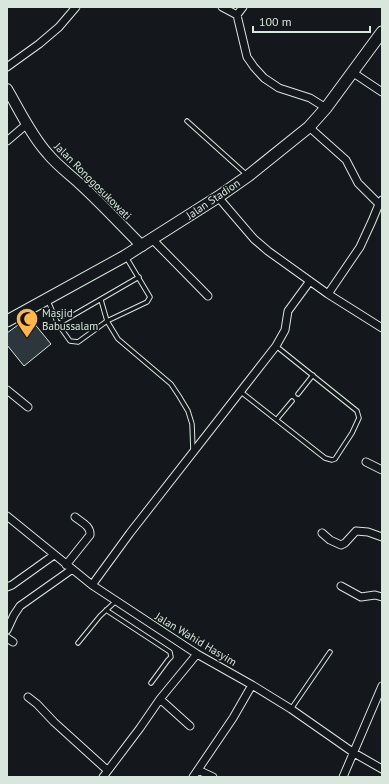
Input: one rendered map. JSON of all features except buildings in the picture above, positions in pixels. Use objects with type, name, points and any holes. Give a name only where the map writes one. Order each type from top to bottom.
[{"type":"main road","name":"Jalan Stadion","points":[[7,322],[126,256],[248,176],[309,127],[326,108],[382,32]]},
{"type":"main road","name":"Jalan Ronggosukowati","points":[[7,89],[42,147],[58,165],[84,188],[142,246]]},
{"type":"street","points":[[7,66],[39,44],[59,27],[76,7]]},
{"type":"street","points":[[222,7],[238,15]]},
{"type":"street","points":[[243,7],[238,15],[247,57],[254,67],[264,78],[278,88],[310,98],[326,108]]},
{"type":"street","points":[[352,72],[382,92]]},
{"type":"street","points":[[7,141],[27,124]]},
{"type":"street","points":[[309,127],[346,160],[358,183],[380,202],[360,247],[328,294]]},
{"type":"street","points":[[218,197],[254,239],[268,251],[310,282],[382,328]]},
{"type":"street","points":[[152,239],[208,296]]},
{"type":"street","points":[[92,585],[276,346],[285,330],[288,311],[310,282]]},
{"type":"street","points":[[7,390],[28,407]]},
{"type":"street","points":[[366,462],[382,470]]},
{"type":"street","name":"Jalan Wahid Hasyim","points":[[7,516],[92,585],[197,654],[292,709],[354,753],[382,769]]},
{"type":"street","points":[[7,630],[20,606],[69,567],[90,535],[90,530],[88,527],[75,517]]},
{"type":"street","points":[[322,533],[330,540],[341,545],[346,543],[356,531],[368,532],[382,537]]},
{"type":"street","points":[[7,587],[54,555]]},
{"type":"street","points":[[341,586],[361,597],[376,595],[382,597]]},
{"type":"street","points":[[103,777],[160,699],[197,654]]},
{"type":"street","points":[[193,777],[252,685]]},
{"type":"street","points":[[344,777],[382,686]]},
{"type":"street","points":[[28,697],[107,770]]},
{"type":"street","points":[[160,699],[190,726]]},
{"type":"street","points":[[198,770],[213,777]]},
{"type":"lane","points":[[186,121],[248,176]]},
{"type":"lane","points":[[47,300],[58,324],[70,341],[78,342],[107,321],[147,302],[149,299],[150,297],[126,256]]},
{"type":"lane","points":[[58,324],[139,277]]},
{"type":"lane","points":[[101,300],[107,321],[118,339],[171,384],[179,396],[188,411],[192,424],[193,452]]},
{"type":"lane","points":[[240,391],[328,460],[335,459],[352,433],[359,418],[357,411],[276,346]]},
{"type":"lane","points":[[298,394],[313,375]]},
{"type":"lane","points":[[277,419],[292,401]]},
{"type":"lane","points":[[78,643],[91,626],[116,601]]},
{"type":"lane","points":[[106,610],[170,652],[171,656],[151,683]]},
{"type":"lane","points":[[292,709],[330,652]]},
{"type":"place","name":"Masjid Babussalam","points":[[27,338]]}]
